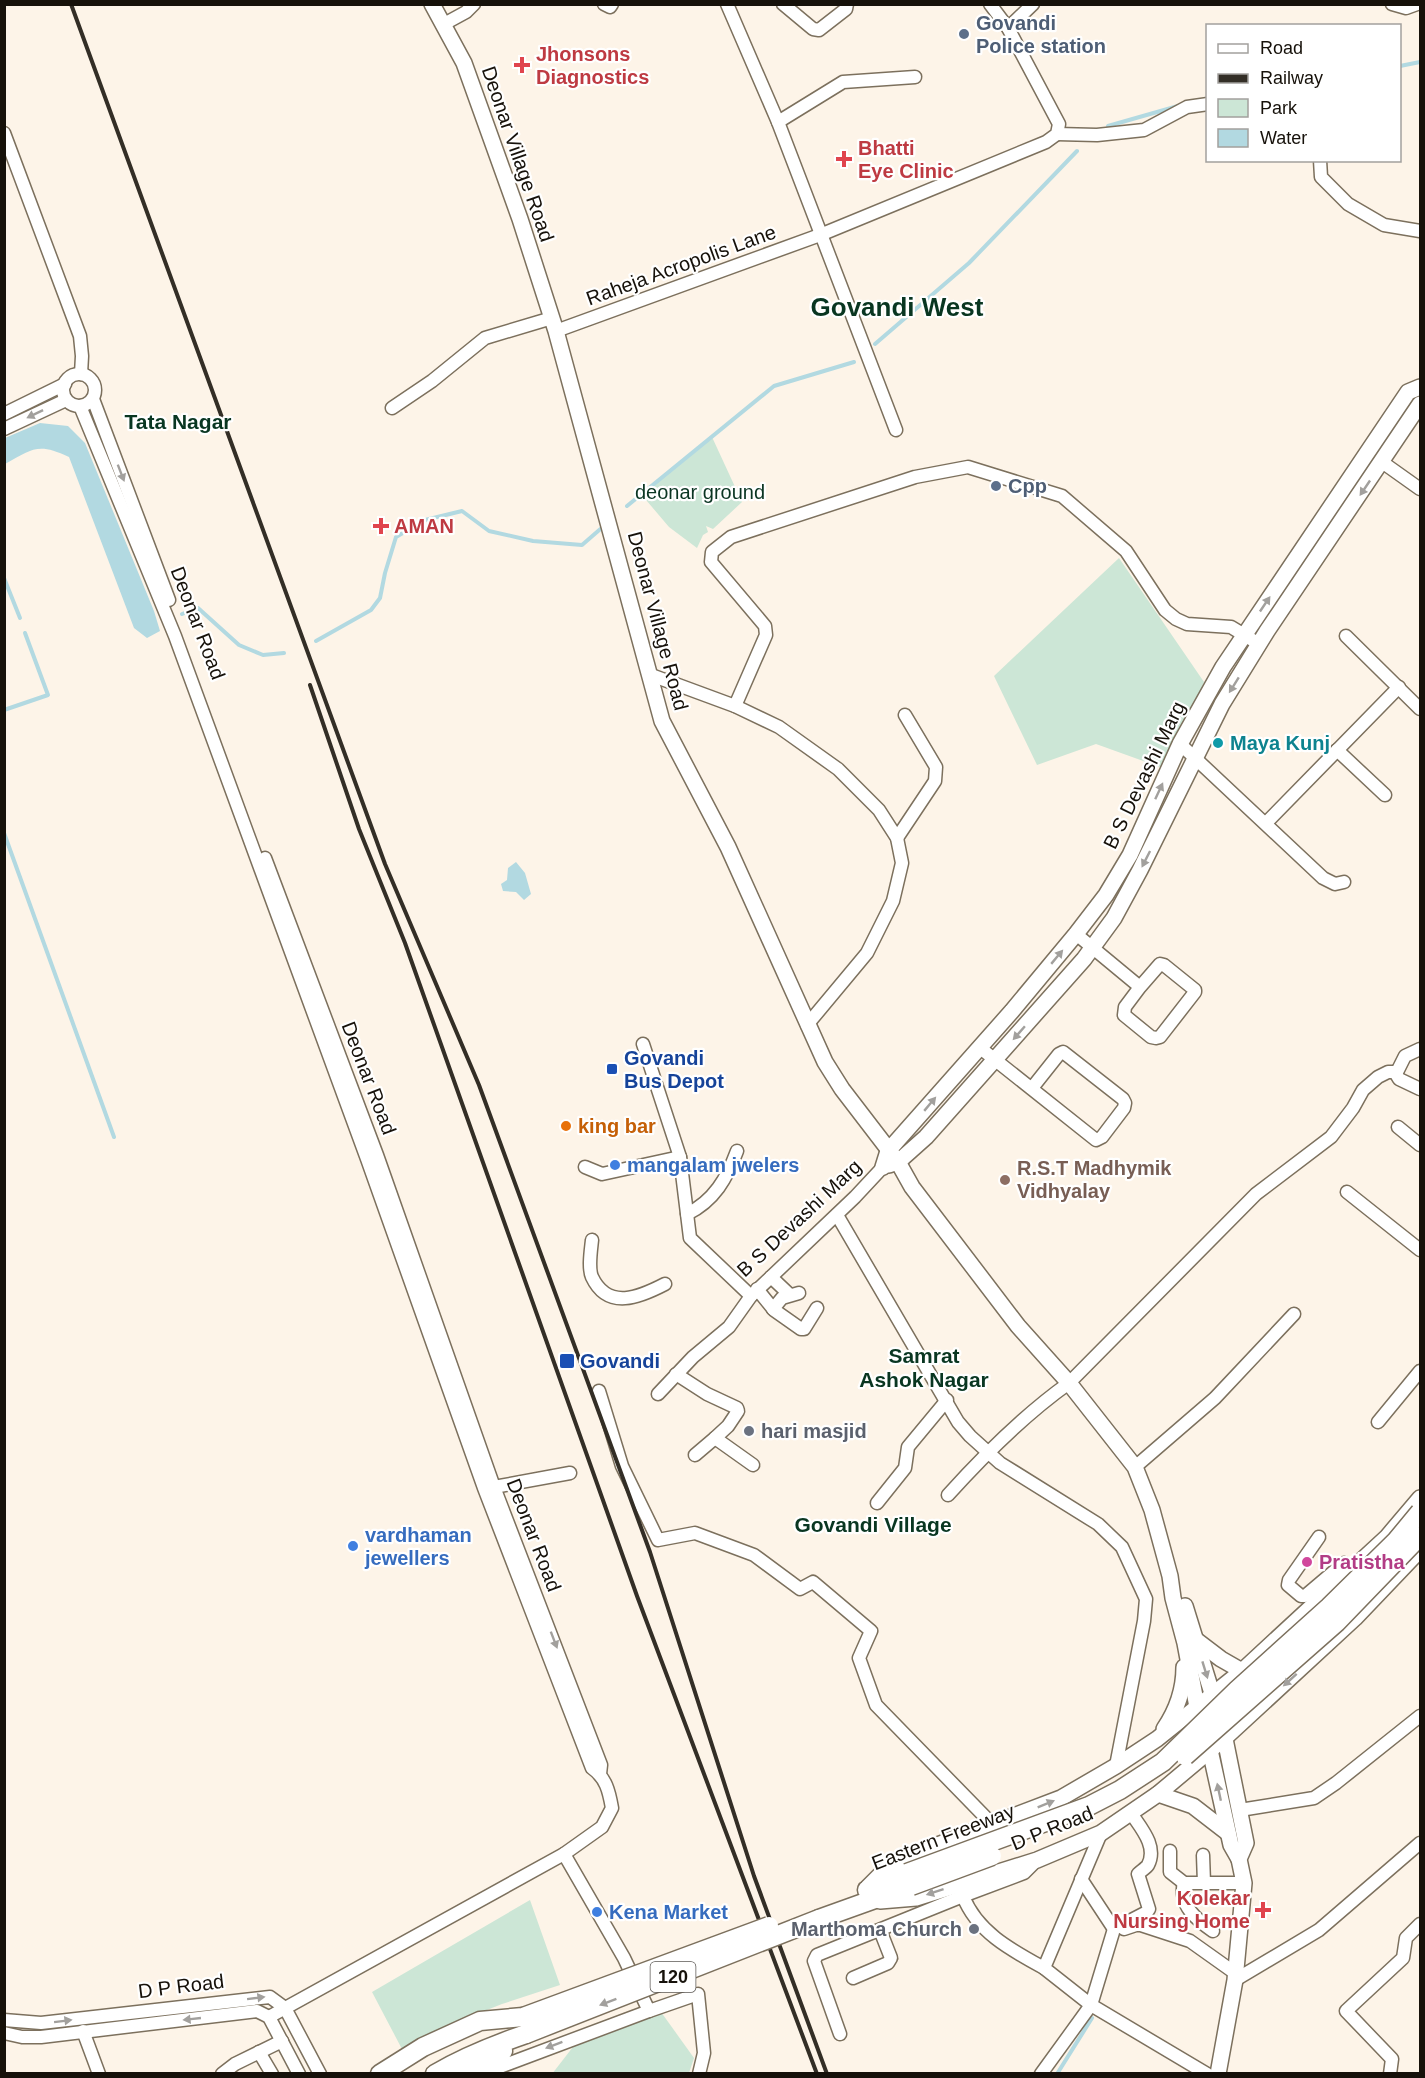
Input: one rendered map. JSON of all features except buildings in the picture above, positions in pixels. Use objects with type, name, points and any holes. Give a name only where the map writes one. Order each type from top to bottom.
[{"type":"highway","name":"Eastern Freeway","points":[[400,2073],[446,2047],[483,2040],[525,2026],[866,1897],[1089,1806],[1120,1790],[1163,1762],[1237,1690],[1329,1607],[1396,1541],[1420,1512]]},
{"type":"highway","name":"Eastern Freeway","points":[[909,1880],[1094,1817],[1125,1801],[1173,1767],[1329,1629],[1420,1536]]},
{"type":"highway","points":[[380,2073],[423,2047],[480,2021],[525,2026]]},
{"type":"highway","points":[[463,2073],[494,2058],[525,2026]]},
{"type":"highway","name":"Eastern Freeway","points":[[435,2073],[483,2040]]},
{"type":"main road","name":"Deonar Village Road","points":[[432,4],[464,63],[520,219],[554,324],[662,721],[728,847],[807,1025],[825,1062],[842,1089],[890,1160],[1018,1326],[1069,1383],[1135,1467],[1152,1510],[1170,1576],[1173,1598],[1190,1642]]},
{"type":"main road","name":"B S Devashi Marg","points":[[890,1160],[913,1125],[1012,1011],[1106,895],[1130,855],[1180,744],[1223,667],[1408,392],[1420,387]]},
{"type":"main road","name":"B S Devashi Marg","points":[[890,1160],[926,1137],[1092,948],[1114,918],[1222,704],[1259,644],[1420,404]]},
{"type":"main road","points":[[913,1125],[926,1137]]},
{"type":"main road","points":[[866,1897],[893,1862],[1061,1798],[1157,1739],[1242,1671],[1323,1589],[1387,1538],[1420,1498]]},
{"type":"main road","name":"D P Road","points":[[866,1897],[916,1898],[1037,1860],[1101,1833],[1158,1794],[1226,1737],[1355,1618],[1420,1550]]},
{"type":"main road","points":[[1157,1739],[1174,1712],[1182,1693],[1190,1642]]},
{"type":"main road","points":[[1190,1642],[1242,1671]]},
{"type":"main road","points":[[1190,1642],[1213,1695],[1226,1737],[1246,1843],[1239,1859]]},
{"type":"main road","points":[[1190,1642],[1197,1707],[1210,1750],[1231,1845],[1239,1859],[1244,1883],[1235,1976],[1218,2073]]},
{"type":"main road","points":[[1158,1794],[1193,1806],[1228,1833]]},
{"type":"street","points":[[444,24],[466,12],[474,4]]},
{"type":"street","points":[[604,4],[610,7],[612,4]]},
{"type":"street","points":[[727,4],[777,122],[896,430]]},
{"type":"street","points":[[783,4],[813,29],[819,30],[846,9],[847,4]]},
{"type":"street","points":[[990,4],[1008,28],[1059,124],[1057,134],[1098,135],[1144,130],[1187,107],[1206,104]]},
{"type":"street","points":[[1008,28],[1032,4]]},
{"type":"street","points":[[1392,4],[1406,8],[1417,4]]},
{"type":"street","points":[[777,122],[843,82],[915,77]]},
{"type":"street","points":[[4,134],[80,336],[81,374]]},
{"type":"street","name":"Raheja Acropolis Lane","points":[[392,408],[432,381],[485,338],[554,324],[820,235],[1046,142],[1057,134]]},
{"type":"street","points":[[1320,162],[1321,177],[1348,204],[1384,225],[1420,231]]},
{"type":"street","points":[[4,414],[64,384],[71,376],[81,374],[94,383],[93,399],[80,406],[70,403],[64,395],[64,384]]},
{"type":"street","points":[[4,429],[66,399]]},
{"type":"street","name":"Deonar Road","points":[[93,399],[424,1303],[494,1487],[521,1569],[586,1738],[601,1765],[600,1773],[606,1784],[612,1808],[602,1827],[564,1854],[269,2017]]},
{"type":"street","name":"Deonar Road","points":[[80,406],[187,659]]},
{"type":"street","points":[[95,442],[108,438]]},
{"type":"street","points":[[1382,462],[1420,489]]},
{"type":"street","points":[[735,706],[766,635],[765,626],[711,562],[712,552],[731,537],[915,477],[968,467],[1062,496],[1126,551],[1165,610],[1176,619],[1187,624],[1231,627],[1259,644]]},
{"type":"street","points":[[1346,636],[1420,709]]},
{"type":"street","points":[[651,675],[735,706],[779,727],[838,769],[879,810],[897,838],[902,863],[893,901],[867,952],[807,1025]]},
{"type":"street","points":[[1266,823],[1399,687]]},
{"type":"street","points":[[897,838],[935,781],[936,767],[905,714]]},
{"type":"street","points":[[1180,744],[1323,878],[1335,884],[1344,882]]},
{"type":"street","points":[[1337,750],[1385,795]]},
{"type":"street","points":[[1076,934],[1140,987]]},
{"type":"street","points":[[1160,964],[1195,992],[1160,1037],[1156,1038],[1124,1015],[1125,1007],[1140,987],[1160,964]]},
{"type":"street","points":[[643,1044],[680,1157],[687,1214],[704,1204],[718,1190],[726,1178],[737,1151]]},
{"type":"street","points":[[979,1047],[1096,1140],[1102,1137],[1124,1108],[1125,1103],[1123,1099],[1063,1052],[1032,1088]]},
{"type":"street","points":[[1420,1049],[1405,1056],[1396,1074],[1399,1079],[1420,1089]]},
{"type":"street","points":[[948,1495],[988,1451],[1046,1399],[1069,1383],[1256,1194],[1331,1137],[1364,1090],[1378,1077],[1388,1072],[1397,1072]]},
{"type":"street","points":[[1398,1127],[1420,1145]]},
{"type":"street","points":[[585,1167],[602,1174],[680,1157]]},
{"type":"street","name":"B S Devashi Marg","points":[[687,1214],[690,1238],[754,1293],[837,1215],[890,1160]]},
{"type":"street","points":[[1347,1192],[1420,1250]]},
{"type":"street","points":[[837,1215],[958,1422],[1000,1463],[1098,1524],[1122,1548],[1146,1599],[1144,1621],[1116,1766]]},
{"type":"street","points":[[592,1240],[591,1276],[606,1295],[632,1299],[665,1284]]},
{"type":"street","points":[[771,1276],[795,1294],[779,1300],[773,1309]]},
{"type":"street","points":[[658,1394],[676,1374],[729,1327],[754,1293],[801,1329],[804,1329],[817,1308]]},
{"type":"street","name":"Deonar Road","points":[[424,1303],[480,1477],[521,1569]]},
{"type":"street","points":[[1135,1467],[1215,1398],[1294,1314]]},
{"type":"street","points":[[1378,1422],[1420,1371]]},
{"type":"street","points":[[676,1374],[707,1394],[737,1408],[738,1411],[728,1426],[694,1455]]},
{"type":"street","points":[[599,1392],[622,1466],[658,1540],[695,1533],[754,1555],[800,1589],[813,1582],[871,1631],[859,1658],[876,1705],[993,1825]]},
{"type":"street","points":[[877,1503],[905,1468],[908,1447],[947,1400]]},
{"type":"street","points":[[715,1438],[753,1466]]},
{"type":"street","points":[[494,1487],[570,1473]]},
{"type":"street","points":[[1318,1537],[1288,1585],[1301,1596],[1323,1589],[1344,1563]]},
{"type":"street","points":[[1240,1810],[1314,1798],[1420,1716]]},
{"type":"street","points":[[1114,1929],[1148,1912],[1149,1909],[1138,1874],[1149,1864],[1151,1851],[1149,1840],[1131,1813]]},
{"type":"street","points":[[1044,1968],[1101,1833]]},
{"type":"street","points":[[1041,2073],[1094,2006],[1119,1933],[1128,1927],[1136,1925],[1190,1941],[1235,1976],[1319,1930],[1420,1843]]},
{"type":"street","points":[[1170,1851],[1170,1872],[1184,1883],[1244,1883]]},
{"type":"street","points":[[564,1854],[624,1958],[649,2011]]},
{"type":"street","points":[[1203,1855],[1204,1883]]},
{"type":"street","points":[[840,2034],[814,1961],[817,1955],[1024,1873],[1037,1860]]},
{"type":"street","points":[[1081,1879],[1114,1929],[1094,2006]]},
{"type":"street","points":[[1184,1883],[1182,1889],[1189,1911],[1213,1931]]},
{"type":"street","points":[[963,1896],[980,1925],[1009,1949],[1044,1968],[1094,2006],[1129,2023],[1207,2073]]},
{"type":"street","points":[[1390,2073],[1392,2059],[1346,2011],[1403,1958],[1406,1938],[1420,1924]]},
{"type":"street","points":[[853,1978],[888,1963],[891,1958],[880,1930]]},
{"type":"street","points":[[481,2073],[698,1994],[704,2053],[699,2073]]},
{"type":"street","name":"D P Road","points":[[4,2033],[22,2037],[40,2037],[83,2031],[112,2021],[270,1997],[285,2008]]},
{"type":"street","points":[[285,2008],[320,2073]]},
{"type":"street","name":"D P Road","points":[[4,2020],[41,2024],[257,2011],[269,2017]]},
{"type":"street","points":[[269,2017],[299,2073]]},
{"type":"street","points":[[83,2031],[99,2073]]},
{"type":"street","points":[[222,2073],[235,2064],[282,2041]]},
{"type":"street","points":[[259,2052],[272,2073]]},
{"type":"green space","name":"deonar ground","points":[[712,437],[742,502],[713,529],[706,526],[708,532],[703,535],[697,548],[669,527],[641,494]]},
{"type":"green space","points":[[1119,558],[1204,682],[1171,771],[1096,744],[1037,765],[994,676]]},
{"type":"green space","points":[[530,1900],[560,1985],[449,2025],[403,2051],[372,1992]]},
{"type":"green space","points":[[661,2012],[694,2058],[689,2073],[552,2074],[576,2043]]},
{"type":"water","points":[[40,423],[68,426],[85,443],[154,611],[160,631],[147,638],[134,628],[69,457],[50,450],[36,449],[5,464],[5,438]]},
{"type":"water","points":[[516,862],[525,873],[531,894],[524,900],[516,892],[503,891],[501,884],[507,880],[508,868]]},
{"type":"waterway","points":[[1401,66],[1420,62]]},
{"type":"waterway","points":[[1108,126],[1178,106]]},
{"type":"waterway","points":[[875,344],[969,263],[1077,151]]},
{"type":"waterway","points":[[627,506],[774,386],[854,362]]},
{"type":"waterway","points":[[316,641],[371,610],[380,598],[396,537],[425,520],[462,511],[489,531],[533,541],[582,545],[605,525]]},
{"type":"waterway","points":[[4,578],[20,618]]},
{"type":"waterway","points":[[182,614],[198,608],[239,645],[263,655],[284,653]]},
{"type":"waterway","points":[[4,710],[48,695],[25,633]]},
{"type":"waterway","points":[[4,833],[114,1137]]},
{"type":"waterway","points":[[1057,2074],[1092,2018]]},
{"type":"railway","points":[[71,4],[385,864],[479,1085],[650,1552],[754,1876],[827,2074]]},
{"type":"railway","points":[[310,685],[359,829],[405,943],[637,1596],[817,2074]]},
{"type":"place","name":"Govandi Police station","points":[[964,34]]},
{"type":"place","name":"Jhonsons Diagnostics","points":[[522,65]]},
{"type":"place","name":"Bhatti Eye Clinic","points":[[844,159]]},
{"type":"place","name":"Cpp","points":[[996,486]]},
{"type":"place","name":"AMAN","points":[[381,526]]},
{"type":"place","name":"Maya Kunj","points":[[1218,743]]},
{"type":"place","name":"Govandi Bus Depot","points":[[612,1069]]},
{"type":"place","name":"king bar","points":[[566,1126]]},
{"type":"place","name":"mangalam jwelers","points":[[615,1165]]},
{"type":"place","name":"R.S.T Madhymik Vidhyalay","points":[[1005,1180]]},
{"type":"place","name":"Govandi","points":[[567,1361]]},
{"type":"place","name":"hari masjid","points":[[749,1431]]},
{"type":"place","name":"vardhaman jewellers","points":[[353,1546]]},
{"type":"place","name":"Pratistha","points":[[1307,1562]]},
{"type":"place","name":"Kolekar Nursing Home","points":[[1263,1910]]},
{"type":"place","name":"Kena Market","points":[[597,1912]]},
{"type":"place","name":"Marthoma Church","points":[[974,1929]]},
{"type":"district","name":"Govandi West","points":[[897,307]]},
{"type":"district","name":"Tata Nagar","points":[[178,421]]},
{"type":"district","name":"Samrat Ashok Nagar","points":[[924,1367]]},
{"type":"district","name":"Govandi Village","points":[[873,1524]]}]
